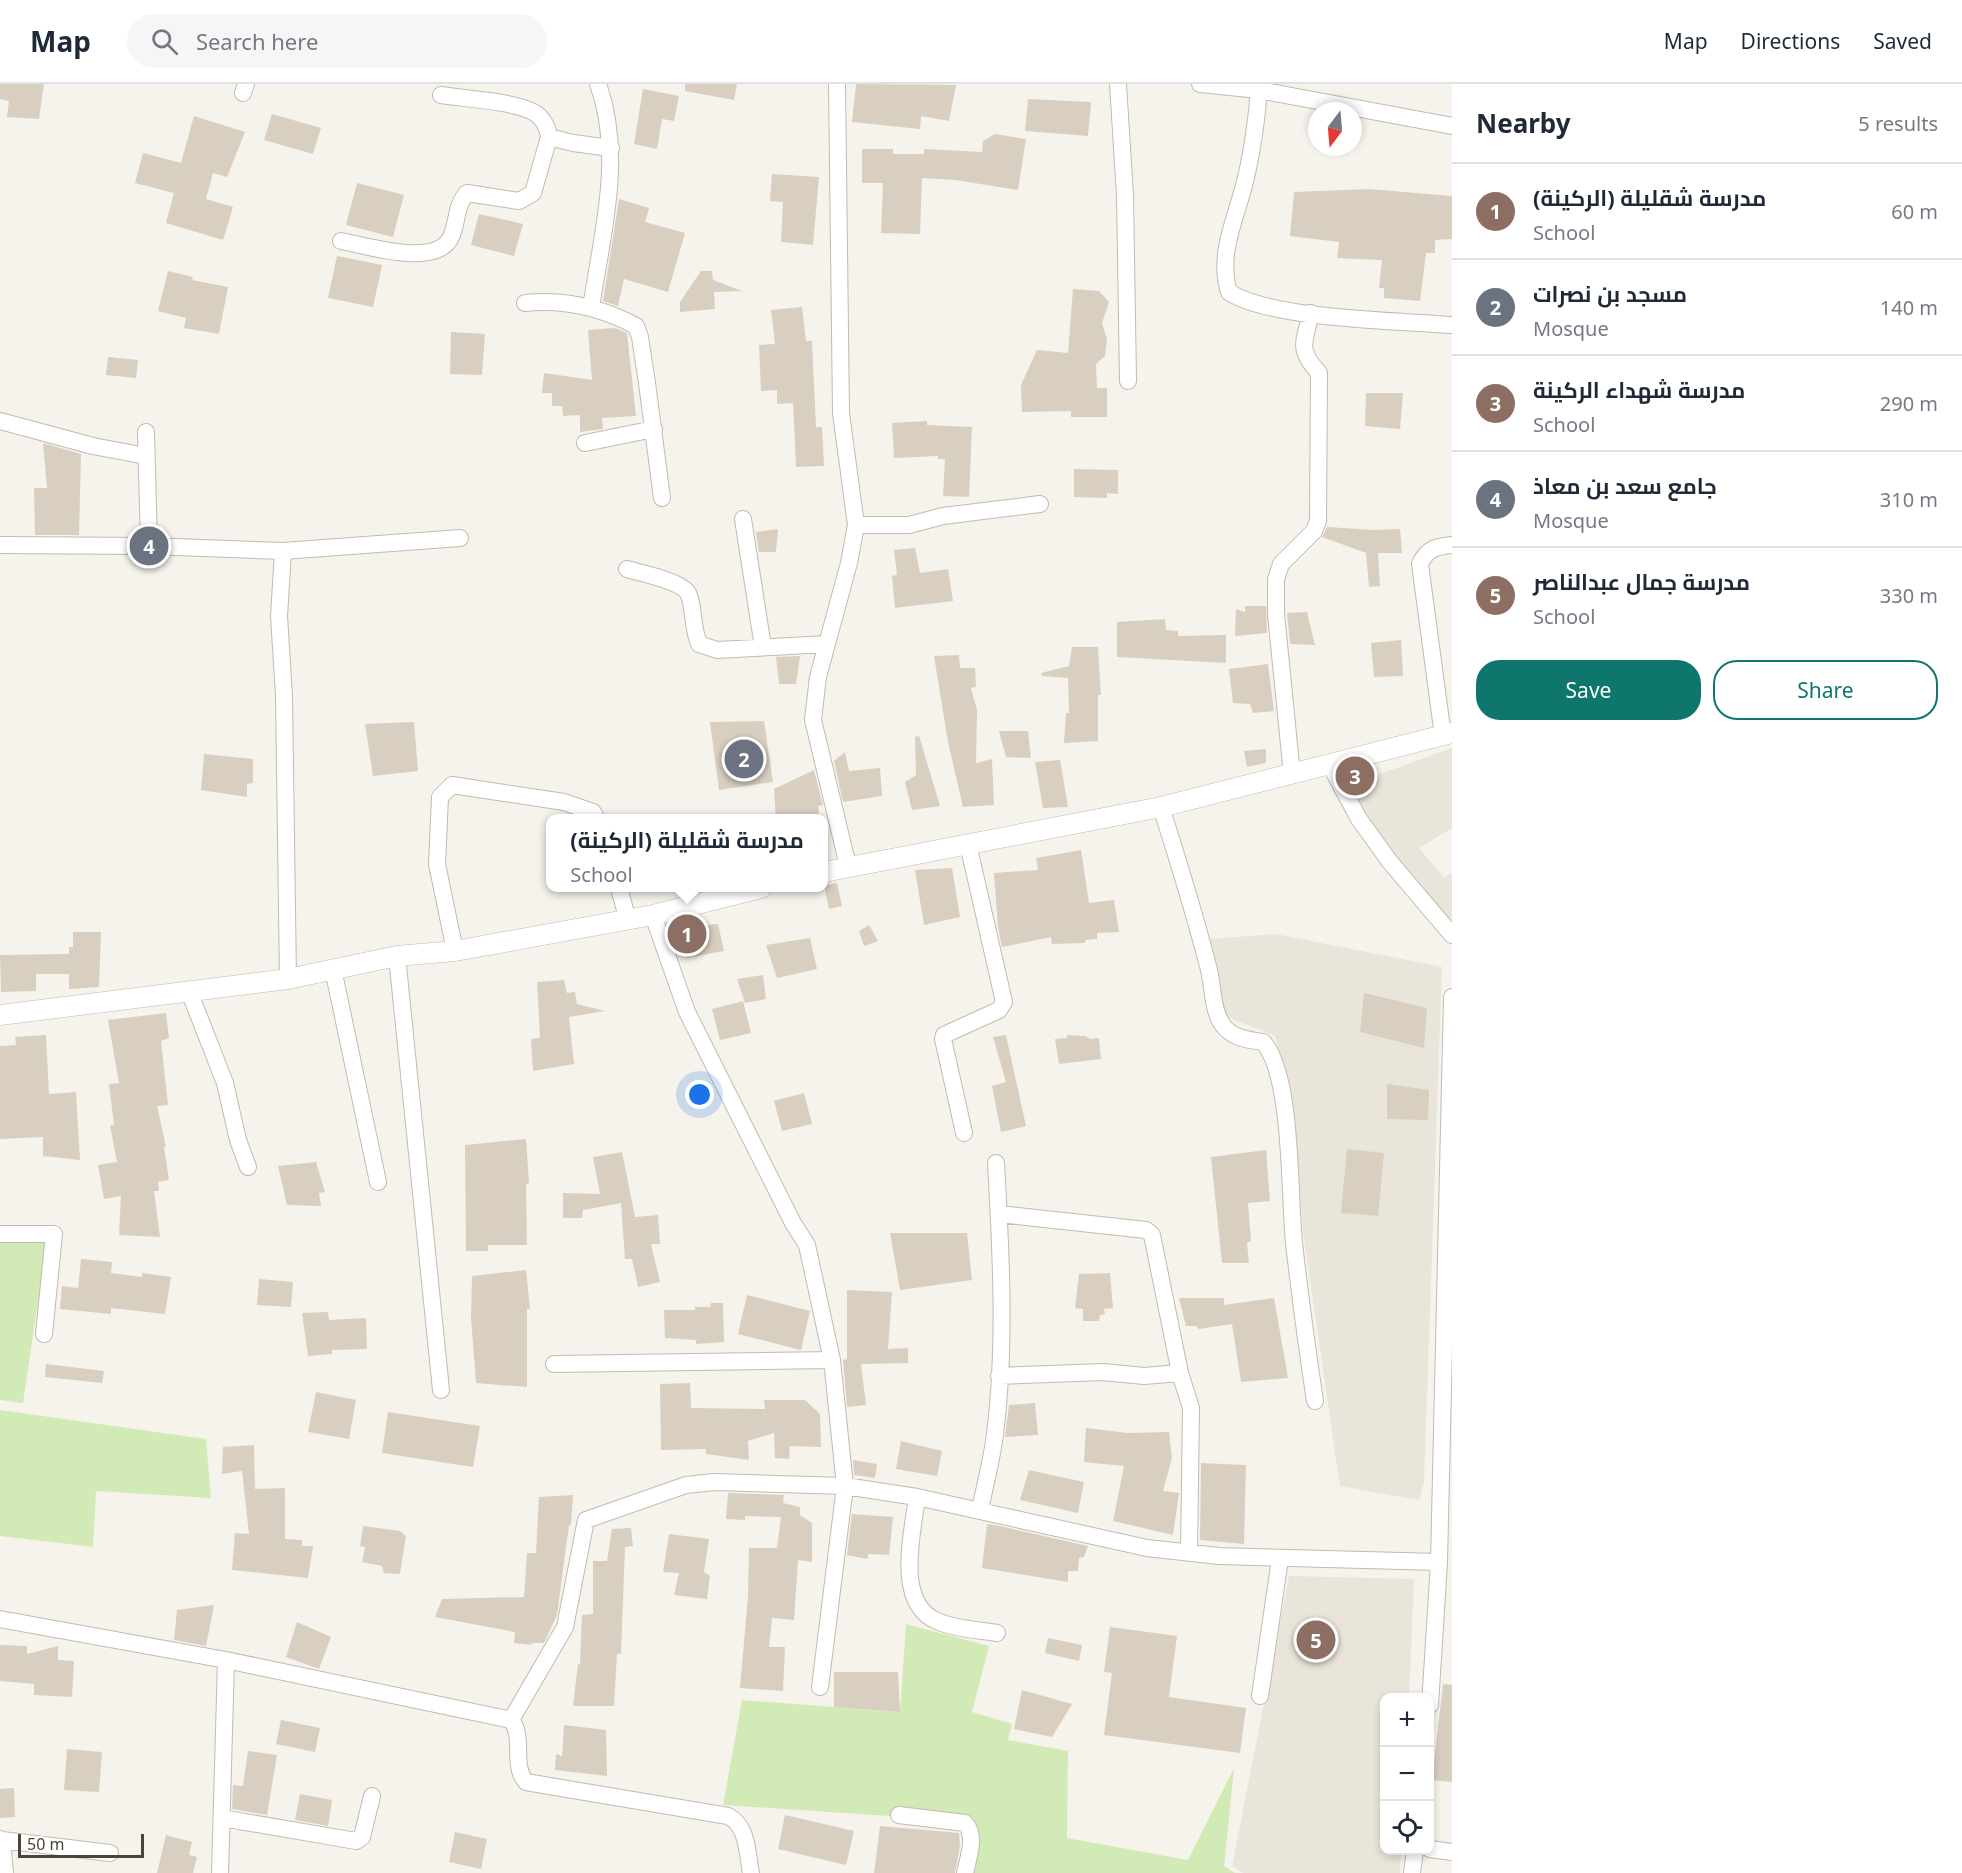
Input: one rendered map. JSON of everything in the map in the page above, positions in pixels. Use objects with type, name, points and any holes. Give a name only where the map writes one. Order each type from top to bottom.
[{"type":"street","points":[[591,309],[609,186],[611,148],[598,84]]},
{"type":"street","points":[[837,84],[842,413],[856,525],[849,563],[818,677],[813,720],[848,866]]},
{"type":"street","points":[[1118,84],[1125,195],[1128,381]]},
{"type":"street","points":[[1200,84],[1259,87],[1452,126]]},
{"type":"street","points":[[1259,87],[1244,187],[1230,229],[1224,270],[1229,292],[1248,302],[1311,313],[1452,325]]},
{"type":"street","points":[[341,241],[422,255],[441,249],[452,237],[459,204],[467,193],[519,201],[533,193],[549,137],[543,120],[535,113],[498,103],[441,95]]},
{"type":"street","points":[[549,137],[611,148]]},
{"type":"street","points":[[525,303],[554,302],[591,309],[629,322],[639,331],[662,498]]},
{"type":"street","points":[[1292,775],[1276,579],[1281,564],[1314,531],[1318,521],[1319,373],[1305,358],[1304,347],[1311,313]]},
{"type":"street","points":[[0,421],[93,446],[146,456]]},
{"type":"street","points":[[585,443],[654,429]]},
{"type":"street","points":[[146,432],[149,546]]},
{"type":"street","points":[[856,525],[909,525],[944,516],[1040,504]]},
{"type":"street","points":[[743,519],[764,647]]},
{"type":"street","points":[[0,545],[149,546],[283,551],[460,538]]},
{"type":"street","points":[[828,871],[1161,807],[1448,734],[1420,564],[1425,553],[1433,548],[1452,545]]},
{"type":"street","points":[[283,551],[279,616],[285,707],[288,979]]},
{"type":"street","points":[[627,569],[666,580],[688,593],[693,632],[699,644],[717,650],[827,644]]},
{"type":"street","points":[[1330,765],[1359,819],[1390,862],[1452,935]]},
{"type":"street","points":[[455,951],[437,864],[440,797],[452,785],[564,802],[594,814]]},
{"type":"street","points":[[1161,807],[1193,908],[1214,988],[1218,1017],[1228,1031],[1242,1038],[1263,1042],[1274,1060],[1286,1121],[1294,1240],[1315,1401]]},
{"type":"street","points":[[964,1133],[943,1040],[944,1035],[953,1028],[999,1010],[1004,1002],[968,844]]},
{"type":"street","points":[[620,892],[627,917]]},
{"type":"street","points":[[0,1015],[288,979],[397,956],[455,951],[627,917],[653,915],[745,892]]},
{"type":"street","points":[[653,915],[687,1012],[793,1223],[807,1245],[832,1360],[845,1486],[820,1687]]},
{"type":"street","points":[[397,956],[441,1390]]},
{"type":"street","points":[[333,969],[378,1182]]},
{"type":"street","points":[[189,991],[225,1083],[238,1140],[248,1167]]},
{"type":"street","points":[[1431,1693],[1439,1562],[1452,997]]},
{"type":"street","points":[[980,1510],[995,1435],[999,1377],[1002,1268],[996,1163]]},
{"type":"street","points":[[999,1214],[1146,1230],[1150,1233],[1180,1373],[1191,1408],[1189,1553]]},
{"type":"street","points":[[0,1234],[54,1234],[45,1334]]},
{"type":"street","points":[[554,1364],[832,1360]]},
{"type":"street","points":[[999,1377],[1103,1372],[1144,1376],[1180,1373]]},
{"type":"street","points":[[511,1720],[566,1627],[586,1520],[686,1485],[714,1482],[845,1486],[980,1510],[1147,1548],[1189,1553],[1280,1559],[1439,1562]]},
{"type":"street","points":[[916,1497],[908,1573],[914,1595],[928,1615],[937,1621],[997,1633]]},
{"type":"street","points":[[1260,1696],[1280,1559]]},
{"type":"street","points":[[0,1619],[226,1660],[511,1720]]},
{"type":"street","points":[[220,1873],[226,1660]]},
{"type":"street","points":[[511,1720],[516,1730],[520,1769],[526,1782],[728,1816],[735,1820],[744,1834],[751,1873]]},
{"type":"street","points":[[222,1818],[356,1841],[362,1837],[372,1796]]},
{"type":"street","points":[[899,1815],[965,1823],[972,1837],[965,1873]]},
{"type":"street","points":[[4,1873],[1,1839],[110,1853]]},
{"type":"street","points":[[1434,1850],[1452,1852]]},
{"type":"street","points":[[1412,1873],[1414,1855]]},
{"type":"shaded area","points":[[1452,748],[1452,828],[1419,848],[1444,877],[1452,873],[1452,924],[1389,851],[1347,786]]},
{"type":"shaded area","points":[[1276,934],[1442,967],[1424,1482],[1419,1500],[1340,1486],[1303,1232],[1295,1119],[1275,1036],[1227,1017],[1210,939]]},
{"type":"shaded area","points":[[1289,1576],[1414,1579],[1409,1693],[1380,1693],[1380,1855],[1401,1855],[1400,1873],[1243,1873],[1232,1866]]},
{"type":"green space","points":[[0,1239],[47,1239],[23,1403],[0,1400]]},
{"type":"green space","points":[[0,1410],[206,1439],[211,1498],[96,1491],[93,1547],[0,1536]]},
{"type":"green space","points":[[906,1624],[989,1646],[972,1712],[1012,1724],[1008,1740],[1068,1751],[1067,1838],[1188,1860],[1234,1768],[1224,1866],[1235,1873],[962,1873],[968,1826],[889,1816],[723,1805],[742,1700],[900,1712]]},
{"type":"building","points":[[0,84],[44,84],[39,119],[7,117],[9,101],[0,99]]},
{"type":"building","points":[[685,84],[737,84],[734,100],[685,91]]},
{"type":"building","points":[[856,84],[956,85],[949,121],[921,116],[920,129],[852,122]]},
{"type":"building","points":[[643,89],[679,96],[674,121],[662,119],[657,149],[634,144]]},
{"type":"building","points":[[1028,99],[1091,102],[1088,136],[1025,131]]},
{"type":"building","points":[[272,114],[321,128],[313,154],[264,140]]},
{"type":"building","points":[[194,116],[245,132],[227,177],[213,173],[206,199],[233,207],[223,240],[166,223],[174,193],[135,183],[143,153],[181,163]]},
{"type":"building","points":[[995,134],[1026,139],[1018,190],[955,180],[922,178],[920,234],[881,233],[883,183],[862,183],[862,149],[893,149],[893,154],[924,154],[924,149],[982,152],[983,141]]},
{"type":"building","points":[[772,174],[819,177],[813,245],[781,242],[783,202],[770,201]]},
{"type":"building","points":[[357,183],[404,195],[393,237],[346,225]]},
{"type":"building","points":[[1369,189],[1452,196],[1452,239],[1435,240],[1435,253],[1426,253],[1420,301],[1384,298],[1384,288],[1379,288],[1382,260],[1337,258],[1339,242],[1290,236],[1294,192]]},
{"type":"building","points":[[619,199],[649,208],[645,222],[685,233],[668,292],[624,279],[618,306],[603,301]]},
{"type":"building","points":[[479,214],[523,224],[514,256],[471,245]]},
{"type":"building","points":[[337,256],[382,265],[373,307],[328,298]]},
{"type":"building","points":[[168,271],[193,277],[192,280],[228,287],[219,334],[184,328],[186,318],[158,311]]},
{"type":"building","points":[[701,271],[712,271],[713,280],[742,291],[714,292],[715,309],[680,312],[680,302]]},
{"type":"building","points":[[1073,289],[1099,291],[1109,302],[1102,323],[1107,339],[1105,356],[1096,364],[1097,388],[1107,388],[1107,417],[1071,417],[1071,411],[1022,412],[1021,385],[1037,350],[1068,353]]},
{"type":"building","points":[[802,307],[806,341],[812,341],[816,427],[822,427],[824,466],[796,467],[793,403],[777,404],[777,390],[761,391],[759,345],[775,344],[771,310]]},
{"type":"building","points":[[615,328],[627,333],[636,416],[602,418],[603,429],[580,432],[580,415],[563,416],[562,406],[552,406],[552,393],[542,393],[544,373],[592,380],[588,330]]},
{"type":"building","points":[[451,332],[485,334],[482,375],[450,374]]},
{"type":"building","points":[[108,357],[138,360],[136,378],[106,375]]},
{"type":"building","points":[[1366,393],[1403,393],[1400,429],[1365,426]]},
{"type":"building","points":[[927,421],[927,425],[972,427],[969,497],[943,496],[945,459],[938,459],[938,456],[894,458],[892,423]]},
{"type":"building","points":[[43,443],[81,454],[79,535],[35,535],[34,488],[47,488]]},
{"type":"building","points":[[1074,469],[1118,470],[1118,494],[1107,493],[1107,498],[1074,497]]},
{"type":"building","points":[[1327,527],[1400,529],[1402,553],[1378,553],[1380,586],[1369,587],[1366,553],[1322,537]]},
{"type":"building","points":[[778,529],[776,552],[759,552],[756,532]]},
{"type":"building","points":[[915,548],[920,573],[948,569],[953,601],[895,608],[892,576],[897,575],[894,550]]},
{"type":"building","points":[[1245,606],[1266,606],[1267,633],[1235,636],[1236,609],[1245,612]]},
{"type":"building","points":[[1307,612],[1315,645],[1290,644],[1287,613]]},
{"type":"building","points":[[1165,619],[1166,630],[1178,631],[1178,636],[1226,635],[1226,663],[1117,657],[1117,622]]},
{"type":"building","points":[[1401,640],[1403,676],[1374,677],[1371,643]]},
{"type":"building","points":[[1072,647],[1098,647],[1101,695],[1098,695],[1098,741],[1064,743],[1066,713],[1069,713],[1068,678],[1042,676],[1041,673],[1069,666]]},
{"type":"building","points":[[959,655],[960,668],[975,668],[976,687],[971,688],[977,710],[976,763],[992,759],[994,805],[963,807],[948,742],[934,656]]},
{"type":"building","points":[[800,656],[796,684],[779,684],[776,657]]},
{"type":"building","points":[[1268,664],[1274,711],[1253,713],[1250,704],[1233,703],[1229,669]]},
{"type":"building","points":[[764,721],[773,782],[719,790],[710,722]]},
{"type":"building","points":[[414,722],[418,771],[373,776],[365,724]]},
{"type":"building","points":[[999,731],[1028,731],[1031,758],[1006,757]]},
{"type":"building","points":[[919,736],[940,806],[912,810],[905,782],[916,775],[915,737]]},
{"type":"building","points":[[1266,749],[1266,763],[1247,767],[1244,751]]},
{"type":"building","points":[[845,752],[849,771],[880,768],[882,796],[843,802],[834,761]]},
{"type":"building","points":[[204,754],[253,759],[253,783],[247,784],[247,797],[201,790]]},
{"type":"building","points":[[1060,760],[1068,807],[1043,808],[1035,762]]},
{"type":"building","points":[[814,770],[823,805],[818,806],[819,814],[776,814],[774,789]]},
{"type":"building","points":[[1081,850],[1089,903],[1114,900],[1119,932],[1097,933],[1097,939],[1085,940],[1085,943],[1052,944],[1051,937],[1002,947],[998,927],[994,873],[1038,870],[1036,858]]},
{"type":"building","points":[[952,868],[960,917],[924,925],[915,870]]},
{"type":"building","points":[[837,883],[842,906],[829,909],[825,892],[828,892],[828,884]]},
{"type":"building","points":[[718,924],[724,951],[687,958],[683,927]]},
{"type":"building","points":[[869,925],[878,941],[864,946],[859,931]]},
{"type":"building","points":[[73,932],[101,932],[99,987],[69,989],[69,974],[36,974],[36,991],[1,992],[0,955],[69,954],[69,947],[73,947]]},
{"type":"building","points":[[810,938],[817,969],[777,978],[766,945]]},
{"type":"building","points":[[763,975],[766,999],[745,1003],[737,979]]},
{"type":"building","points":[[564,980],[567,993],[575,992],[577,1004],[605,1011],[569,1017],[574,1064],[533,1071],[531,1039],[540,1038],[537,982]]},
{"type":"building","points":[[1364,993],[1427,1008],[1424,1048],[1360,1032]]},
{"type":"building","points":[[743,1001],[751,1033],[720,1040],[712,1009]]},
{"type":"building","points":[[166,1013],[169,1038],[161,1041],[168,1105],[157,1106],[166,1147],[164,1147],[169,1180],[158,1182],[159,1191],[154,1191],[160,1237],[119,1235],[121,1196],[104,1199],[98,1165],[117,1162],[110,1125],[114,1125],[109,1084],[119,1083],[108,1020]]},
{"type":"building","points":[[46,1035],[49,1094],[76,1092],[80,1160],[43,1156],[43,1137],[0,1139],[0,1046],[16,1045],[15,1037]]},
{"type":"building","points":[[1006,1035],[1026,1126],[1001,1132],[992,1086],[1006,1082],[993,1037]]},
{"type":"building","points":[[1067,1035],[1085,1036],[1090,1039],[1099,1038],[1101,1059],[1059,1064],[1055,1039],[1067,1038]]},
{"type":"building","points":[[1387,1084],[1429,1090],[1428,1120],[1387,1119]]},
{"type":"building","points":[[804,1093],[812,1124],[782,1131],[774,1101]]},
{"type":"building","points":[[526,1139],[529,1183],[526,1184],[527,1245],[488,1245],[488,1251],[466,1251],[465,1145]]},
{"type":"building","points":[[1347,1149],[1384,1153],[1378,1216],[1341,1213]]},
{"type":"building","points":[[1266,1150],[1270,1201],[1248,1203],[1251,1241],[1247,1243],[1249,1263],[1222,1263],[1211,1157]]},
{"type":"building","points":[[622,1152],[635,1217],[658,1215],[660,1244],[651,1244],[660,1282],[638,1287],[632,1259],[625,1259],[621,1203],[583,1210],[582,1218],[563,1218],[563,1193],[600,1194],[593,1157]]},
{"type":"building","points":[[316,1162],[325,1192],[319,1193],[321,1206],[287,1205],[278,1166]]},
{"type":"building","points":[[890,1233],[967,1233],[972,1280],[900,1290]]},
{"type":"building","points":[[81,1259],[112,1262],[111,1273],[142,1277],[142,1273],[171,1277],[165,1314],[111,1308],[111,1314],[60,1309],[62,1286],[78,1288]]},
{"type":"building","points":[[526,1270],[530,1309],[527,1309],[527,1387],[476,1383],[471,1318],[472,1276]]},
{"type":"building","points":[[1110,1273],[1113,1308],[1104,1309],[1105,1314],[1100,1315],[1099,1321],[1083,1321],[1083,1309],[1075,1308],[1079,1274]]},
{"type":"building","points":[[259,1279],[293,1282],[291,1307],[257,1305]]},
{"type":"building","points":[[847,1290],[892,1292],[888,1349],[908,1348],[908,1363],[861,1364],[866,1405],[847,1407],[843,1360],[847,1359]]},
{"type":"building","points":[[747,1295],[810,1311],[801,1350],[738,1334]]},
{"type":"building","points":[[1179,1298],[1224,1298],[1224,1305],[1274,1298],[1288,1378],[1241,1382],[1232,1324],[1199,1329],[1196,1326],[1186,1326]]},
{"type":"building","points":[[711,1303],[723,1303],[724,1342],[696,1344],[696,1340],[665,1338],[664,1310],[695,1310],[695,1307],[710,1307]]},
{"type":"building","points":[[328,1312],[329,1320],[366,1318],[367,1349],[332,1350],[332,1354],[308,1356],[302,1313]]},
{"type":"building","points":[[46,1364],[104,1371],[102,1383],[45,1377]]},
{"type":"building","points":[[690,1383],[691,1408],[765,1409],[764,1400],[805,1400],[820,1414],[821,1447],[790,1446],[789,1459],[775,1458],[774,1433],[748,1441],[749,1460],[706,1454],[706,1449],[661,1450],[660,1384]]},
{"type":"building","points":[[316,1392],[356,1400],[349,1439],[308,1432]]},
{"type":"building","points":[[1035,1403],[1038,1435],[1005,1437],[1009,1405]]},
{"type":"building","points":[[388,1412],[480,1426],[473,1467],[382,1453]]},
{"type":"building","points":[[1086,1428],[1128,1433],[1169,1432],[1172,1458],[1163,1491],[1179,1493],[1173,1535],[1113,1521],[1124,1466],[1084,1462]]},
{"type":"building","points":[[901,1441],[942,1451],[937,1476],[896,1469]]},
{"type":"building","points":[[254,1445],[255,1489],[285,1488],[285,1539],[302,1540],[302,1546],[313,1546],[308,1578],[232,1570],[235,1533],[249,1534],[242,1471],[222,1474],[223,1447]]},
{"type":"building","points":[[853,1460],[877,1464],[875,1478],[854,1475]]},
{"type":"building","points":[[1201,1463],[1246,1465],[1244,1544],[1200,1540]]},
{"type":"building","points":[[1029,1470],[1084,1482],[1078,1513],[1020,1500]]},
{"type":"building","points":[[728,1493],[784,1495],[783,1503],[800,1507],[800,1515],[812,1523],[812,1562],[798,1560],[794,1620],[772,1618],[769,1647],[785,1647],[783,1691],[740,1688],[748,1596],[749,1548],[777,1548],[781,1517],[745,1516],[745,1520],[726,1519]]},
{"type":"building","points":[[573,1495],[571,1525],[569,1525],[557,1615],[544,1643],[531,1643],[532,1645],[514,1643],[515,1632],[435,1617],[442,1599],[524,1597],[527,1553],[536,1553],[539,1497]]},
{"type":"building","points":[[852,1514],[893,1517],[889,1555],[869,1554],[867,1559],[847,1555]]},
{"type":"building","points":[[987,1524],[1088,1546],[1084,1557],[1079,1558],[1078,1571],[1068,1571],[1068,1582],[982,1568]]},
{"type":"building","points":[[363,1526],[400,1531],[406,1536],[400,1574],[384,1573],[382,1566],[362,1562],[365,1547],[360,1546]]},
{"type":"building","points":[[631,1528],[633,1546],[625,1547],[621,1654],[617,1654],[614,1706],[573,1706],[578,1664],[580,1664],[582,1615],[593,1614],[593,1561],[607,1561],[612,1529]]},
{"type":"building","points":[[669,1534],[709,1539],[704,1572],[710,1576],[707,1599],[674,1595],[679,1573],[663,1572]]},
{"type":"building","points":[[214,1605],[206,1646],[174,1640],[177,1610]]},
{"type":"building","points":[[297,1622],[331,1637],[319,1669],[286,1657]]},
{"type":"building","points":[[1110,1627],[1177,1636],[1169,1697],[1246,1708],[1240,1753],[1104,1735],[1112,1673],[1104,1672]]},
{"type":"building","points":[[1048,1638],[1082,1645],[1079,1661],[1045,1653]]},
{"type":"building","points":[[0,1645],[27,1646],[27,1654],[58,1646],[58,1660],[74,1661],[72,1697],[34,1695],[34,1684],[0,1681]]},
{"type":"building","points":[[834,1672],[898,1672],[900,1712],[834,1707]]},
{"type":"building","points":[[1443,1684],[1452,1685],[1452,1782],[1434,1780]]},
{"type":"building","points":[[1022,1690],[1072,1704],[1052,1737],[1014,1729]]},
{"type":"building","points":[[281,1720],[320,1728],[315,1752],[276,1744]]},
{"type":"building","points":[[564,1725],[606,1730],[607,1776],[555,1770],[556,1754],[562,1756]]},
{"type":"building","points":[[67,1749],[102,1752],[99,1792],[64,1790]]},
{"type":"building","points":[[248,1751],[277,1755],[267,1815],[232,1809],[233,1785],[243,1786]]},
{"type":"building","points":[[14,1788],[15,1817],[0,1818],[0,1789]]},
{"type":"building","points":[[300,1794],[332,1800],[328,1826],[295,1820]]},
{"type":"building","points":[[785,1815],[854,1831],[846,1865],[778,1849]]},
{"type":"building","points":[[880,1826],[959,1833],[960,1846],[955,1873],[874,1873]]},
{"type":"building","points":[[455,1832],[487,1839],[481,1869],[449,1862]]},
{"type":"building","points":[[166,1835],[192,1842],[189,1855],[197,1857],[193,1873],[157,1873]]},
{"type":"place","name":"جامع سعد بن معاذ","points":[[149,546]]},
{"type":"place","name":"مسجد بن نصرات","points":[[744,759]]},
{"type":"place","name":"مدرسة شهداء الركينة","points":[[1355,776]]},
{"type":"place","name":"مدرسة شقليلة (الركينة)","points":[[687,934]]},
{"type":"place","name":"مدرسة جمال عبدالناصر","points":[[1316,1640]]}]
